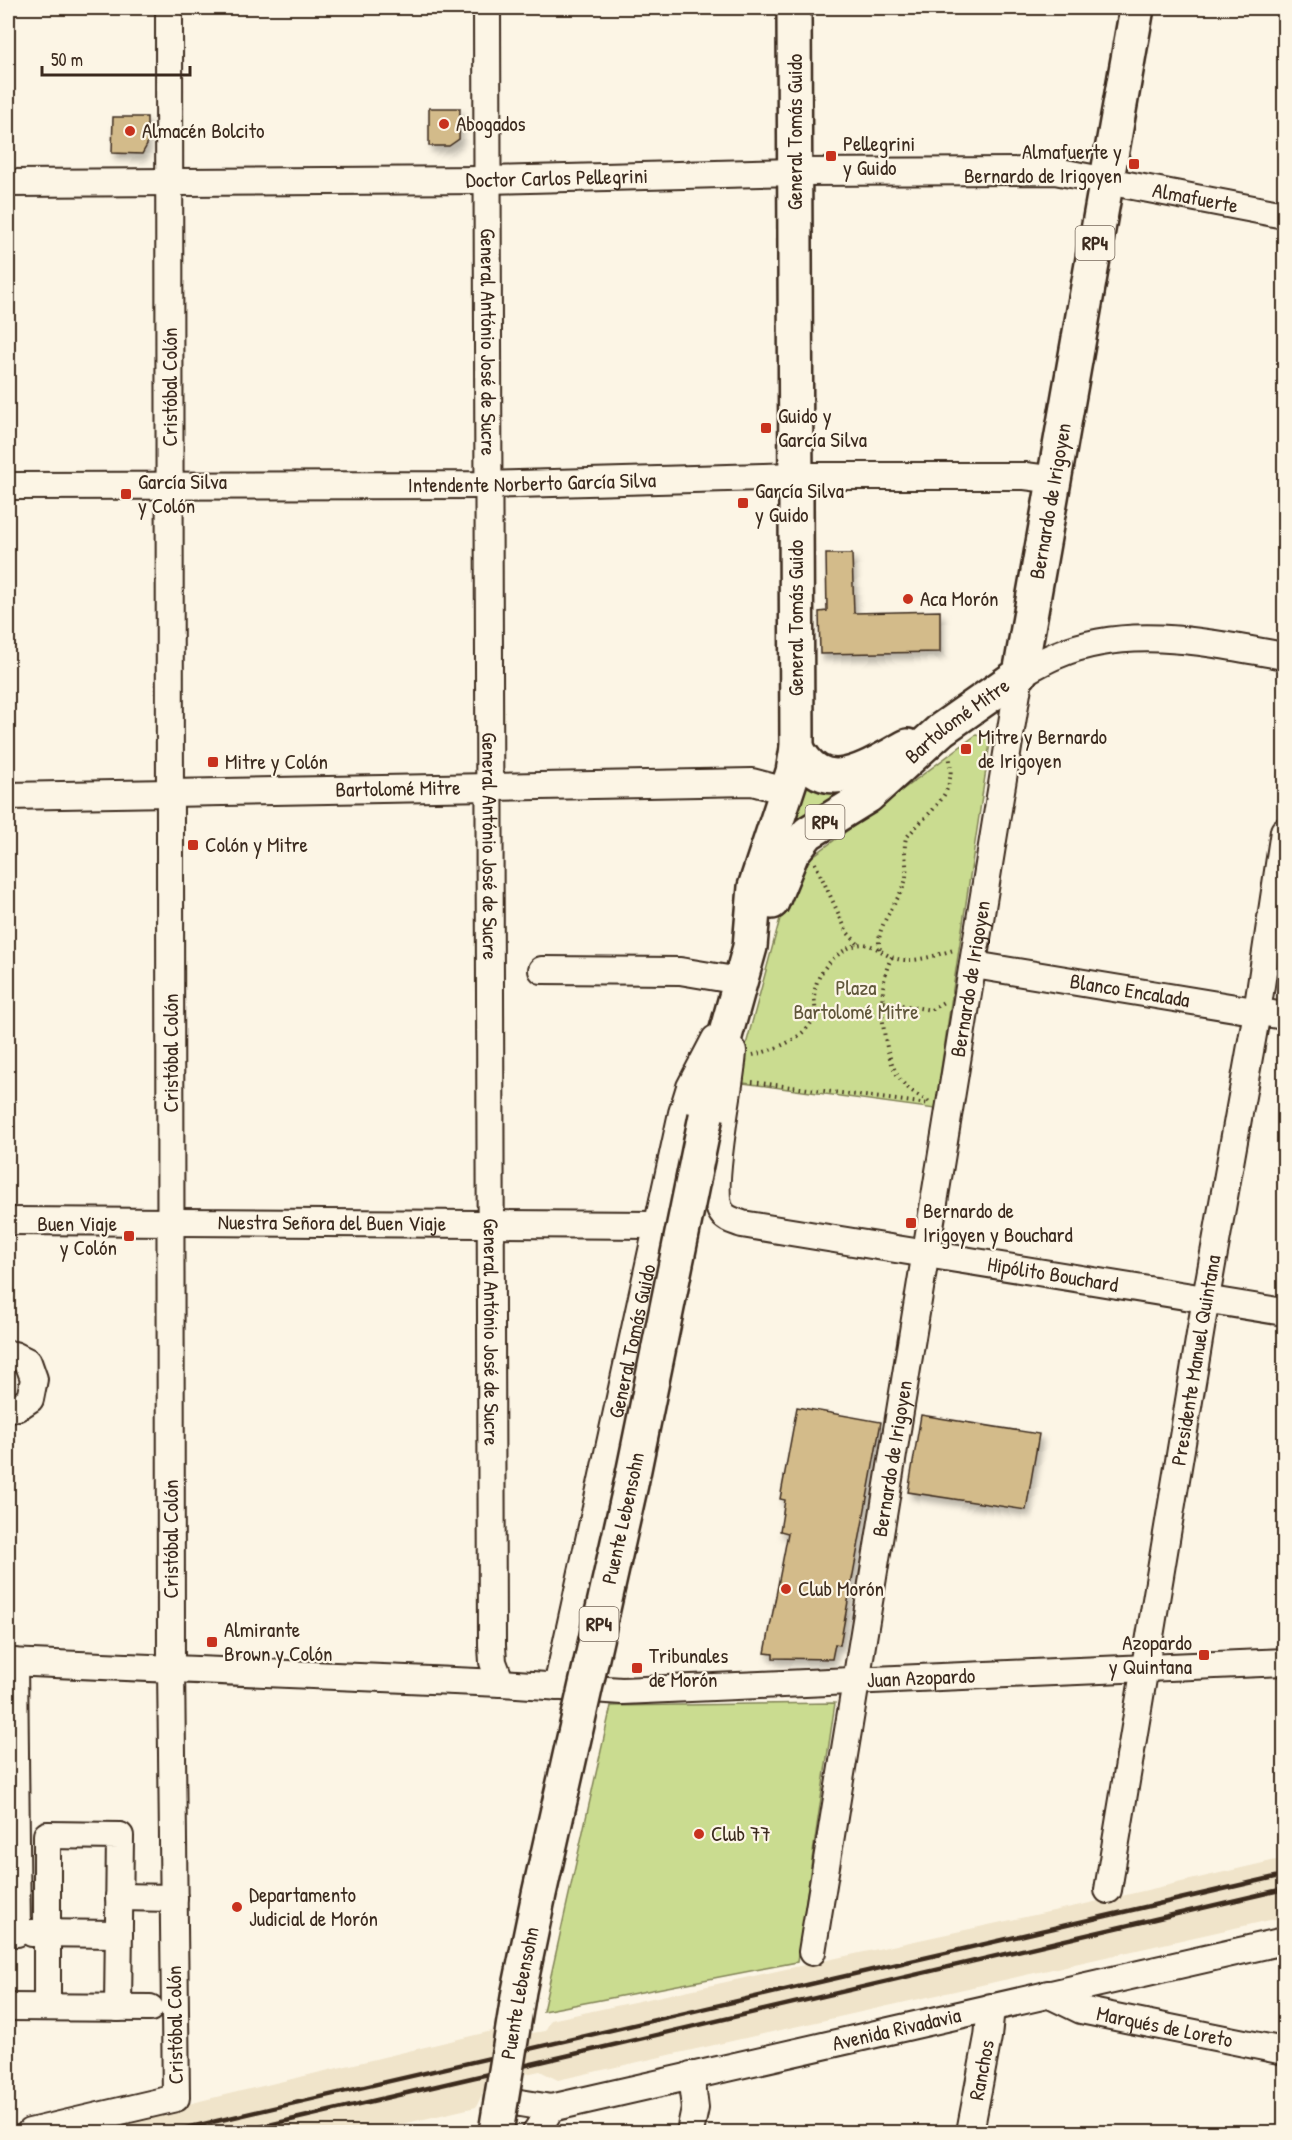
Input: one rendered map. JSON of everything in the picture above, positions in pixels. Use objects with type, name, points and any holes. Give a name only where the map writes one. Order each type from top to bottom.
[{"type":"main road","name":"General Tomás Guido","points":[[706,1116],[736,992],[750,947],[755,887],[786,791],[797,748],[794,8]]},
{"type":"main road","name":"Bernardo de Irigoyen","points":[[1020,674],[1056,480],[1105,179],[1137,8]]},
{"type":"main road","name":"Bartolomé Mitre","points":[[750,947],[769,910],[783,871],[798,844],[813,829],[876,789],[942,729],[1020,674]]},
{"type":"main road","points":[[797,748],[809,767],[828,777],[841,777],[942,729]]},
{"type":"main road","name":"Puente Lebensohn","points":[[496,2133],[519,1990],[534,1916],[632,1484],[706,1116]]},
{"type":"main road","points":[[503,2133],[508,2101],[508,2033],[514,1985],[569,1688]]},
{"type":"street","name":"Cristóbal Colón","points":[[30,2133],[176,2098],[171,1668],[172,793],[169,8]]},
{"type":"street","name":"General António José de Sucre","points":[[487,8],[492,1647],[493,1662],[501,1683]]},
{"type":"street","name":"Doctor Carlos Pellegrini","points":[[8,183],[487,180],[795,172],[1055,171],[1105,179]]},
{"type":"street","name":"Almafuerte","points":[[1105,179],[1130,187],[1284,214]]},
{"type":"street","name":"Intendente Norberto García Silva","points":[[8,486],[487,485],[796,476],[1025,476],[1056,480]]},
{"type":"street","name":"Bartolomé Mitre","points":[[1020,674],[1058,654],[1122,640],[1158,638],[1284,656]]},
{"type":"street","name":"Bernardo de Irigoyen","points":[[812,1952],[1020,674]]},
{"type":"street","name":"Bartolomé Mitre","points":[[8,796],[752,783],[786,791]]},
{"type":"street","name":"Presidente Manuel Quintana","points":[[1108,1890],[1147,1670],[1206,1298],[1257,1012],[1284,831]]},
{"type":"street","name":"Blanco Encalada","points":[[976,954],[1284,1016]]},
{"type":"street","points":[[542,970],[680,971],[736,992]]},
{"type":"street","name":"General Tomás Guido","points":[[720,1212],[716,1188],[731,1069],[736,992]]},
{"type":"street","name":"General Tomás Guido","points":[[569,1688],[657,1225],[690,1087],[736,992]]},
{"type":"street","name":"Hipólito Bouchard","points":[[720,1212],[727,1218],[742,1224],[1284,1312]]},
{"type":"street","name":"Nuestra Señora del Buen Viaje","points":[[8,1221],[491,1222],[657,1225]]},
{"type":"street","points":[[8,1354],[14,1354],[28,1362],[34,1379],[30,1399],[18,1407],[8,1408]]},
{"type":"street","points":[[11,1662],[12,1933],[119,1934]]},
{"type":"street","name":"Juan Azopardo","points":[[11,1662],[501,1683],[622,1691],[857,1683],[1284,1662]]},
{"type":"street","points":[[47,2007],[47,1835],[120,1836],[118,2008]]},
{"type":"street","points":[[119,1897],[174,1898]]},
{"type":"street","name":"Avenida Rivadavia","points":[[508,2101],[551,2108],[691,2074],[1284,1941]]},
{"type":"street","name":"Marqués de Loreto","points":[[1048,1994],[1081,2010],[1284,2051]]},
{"type":"street","points":[[8,2007],[150,2008]]},
{"type":"street","name":"Ranchos","points":[[970,2133],[988,2037],[991,2007]]},
{"type":"street","points":[[690,2133],[695,2108],[691,2074]]},
{"type":"street","points":[[536,2133],[551,2108]]},
{"type":"path","points":[[880,949],[878,941],[880,932],[905,883],[906,838],[945,795],[951,780],[952,768],[942,729]]},
{"type":"path","points":[[798,844],[811,854],[847,932],[858,944]]},
{"type":"path","points":[[731,1069],[757,1054],[796,1038],[808,1026],[815,1014],[815,990],[830,961],[858,944],[867,943],[892,957],[915,960],[976,954]]},
{"type":"path","points":[[731,1069],[934,1105],[903,1083],[893,1066],[886,1041],[884,1002],[885,979],[892,957]]},
{"type":"path","points":[[884,1002],[924,1010],[931,1010],[946,1000],[968,1003]]},
{"type":"shaded area","points":[[1284,1858],[1284,1917],[558,2080],[540,2071],[488,2082],[476,2107],[368,2132],[82,2132],[204,2100],[492,2031],[500,2038],[545,2031],[551,2020],[1113,1898]]},
{"type":"green space","name":"Plaza Bartolomé Mitre","points":[[976,735],[988,738],[990,743],[935,1109],[736,1082],[785,900],[801,865]]},
{"type":"green space","points":[[888,764],[787,844],[800,768]]},
{"type":"green space","name":"Club 77","points":[[835,1703],[797,1962],[543,2011],[611,1706]]},
{"type":"building","name":"Abogados","points":[[429,108],[460,108],[459,139],[449,146],[429,146]]},
{"type":"building","name":"Almacén Bolcito","points":[[113,117],[147,117],[147,145],[142,154],[112,153]]},
{"type":"building","points":[[826,554],[852,554],[854,613],[940,611],[940,652],[820,654],[819,612],[827,611]]},
{"type":"building","points":[[797,1407],[881,1422],[840,1645],[835,1644],[832,1659],[773,1658],[773,1654],[765,1653],[788,1533],[780,1531],[785,1500],[780,1499]]},
{"type":"building","points":[[921,1415],[1039,1434],[1026,1510],[908,1492]]},
{"type":"railway","points":[[169,2132],[1284,1875]]},
{"type":"railway","points":[[239,2132],[1284,1889]]},
{"type":"place","name":"Abogados","points":[[444,124]]},
{"type":"place","name":"Almacén Bolcito","points":[[130,131]]},
{"type":"place","name":"Pellegrini y Guido","points":[[831,156]]},
{"type":"place","name":"Almafuerte y Bernardo de Irigoyen","points":[[1134,164]]},
{"type":"place","name":"Guido y García Silva","points":[[766,428]]},
{"type":"place","name":"García Silva y Colón","points":[[126,494]]},
{"type":"place","name":"García Silva y Guido","points":[[743,503]]},
{"type":"place","name":"Aca Morón","points":[[908,599]]},
{"type":"place","name":"Mitre y Bernardo de Irigoyen","points":[[966,749]]},
{"type":"place","name":"Mitre y Colón","points":[[213,762]]},
{"type":"place","name":"Colón y Mitre","points":[[193,845]]},
{"type":"place","name":"Bernardo de Irigoyen y Bouchard","points":[[911,1223]]},
{"type":"place","name":"Buen Viaje y Colón","points":[[129,1236]]},
{"type":"place","name":"Club Morón","points":[[786,1589]]},
{"type":"place","name":"Almirante Brown y Colón","points":[[212,1642]]},
{"type":"place","name":"Azopardo y Quintana","points":[[1204,1655]]},
{"type":"place","name":"Tribunales de Morón","points":[[637,1668]]},
{"type":"place","name":"Club 77","points":[[699,1834]]},
{"type":"place","name":"Departamento Judicial de Morón","points":[[237,1907]]}]
